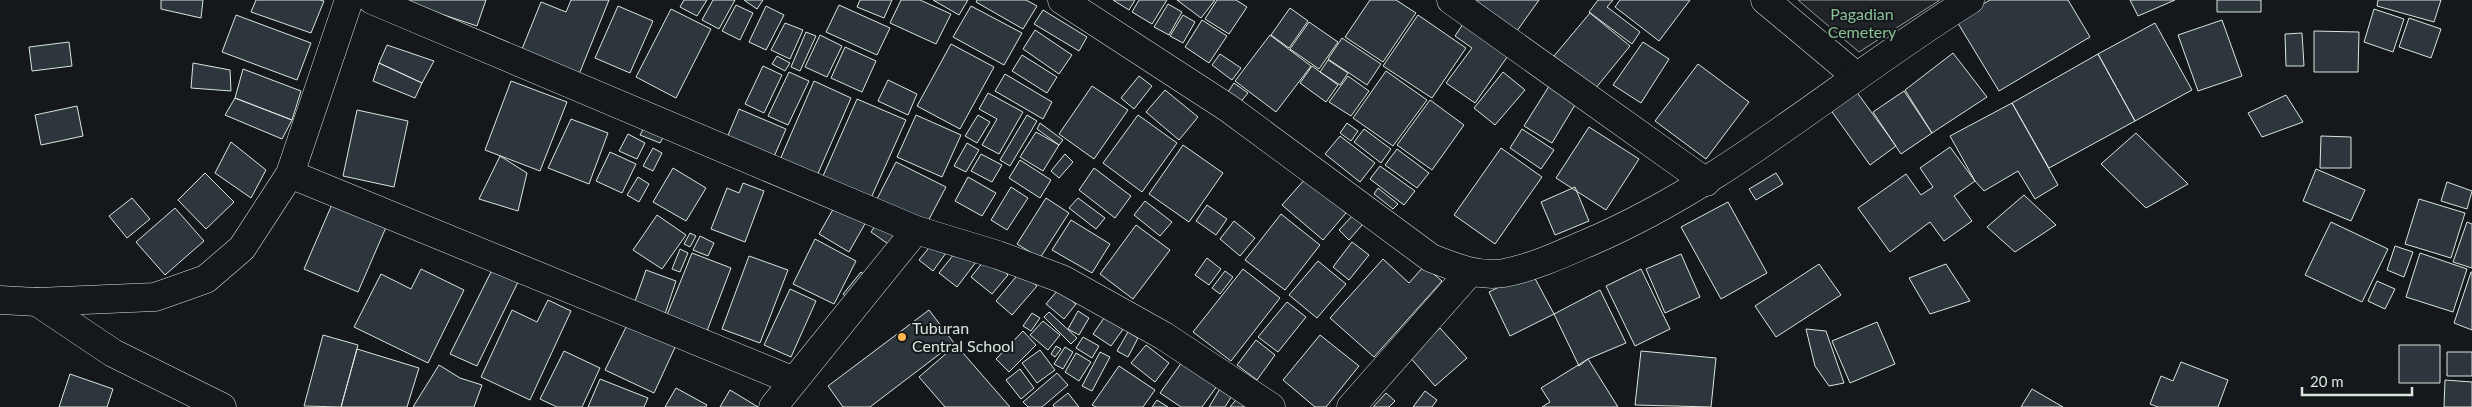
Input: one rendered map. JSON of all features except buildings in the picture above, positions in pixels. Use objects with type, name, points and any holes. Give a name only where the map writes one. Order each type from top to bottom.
[{"type":"street","points":[[0,300],[37,302],[154,297],[206,279],[242,248],[290,174],[349,0]]},
{"type":"street","points":[[372,0],[916,230],[998,255],[1062,279],[1164,336],[1270,407]]},
{"type":"street","points":[[1062,0],[1228,108],[1430,258],[1470,272],[1503,273],[1553,258],[1625,227],[1706,182],[1915,34],[1970,0]]},
{"type":"street","points":[[1451,0],[1706,182]]},
{"type":"street","points":[[1765,0],[1856,76]]},
{"type":"street","points":[[290,174],[794,381]]},
{"type":"street","points":[[773,407],[916,230]]},
{"type":"street","points":[[1351,407],[1470,272]]},
{"type":"street","points":[[37,302],[113,353],[222,407]]},
{"type":"green space","name":"Pagadian Cemetery","points":[[1798,0],[1940,0],[1859,52]]},
{"type":"place","name":"Tuburan Central School","points":[[902,337]]}]
